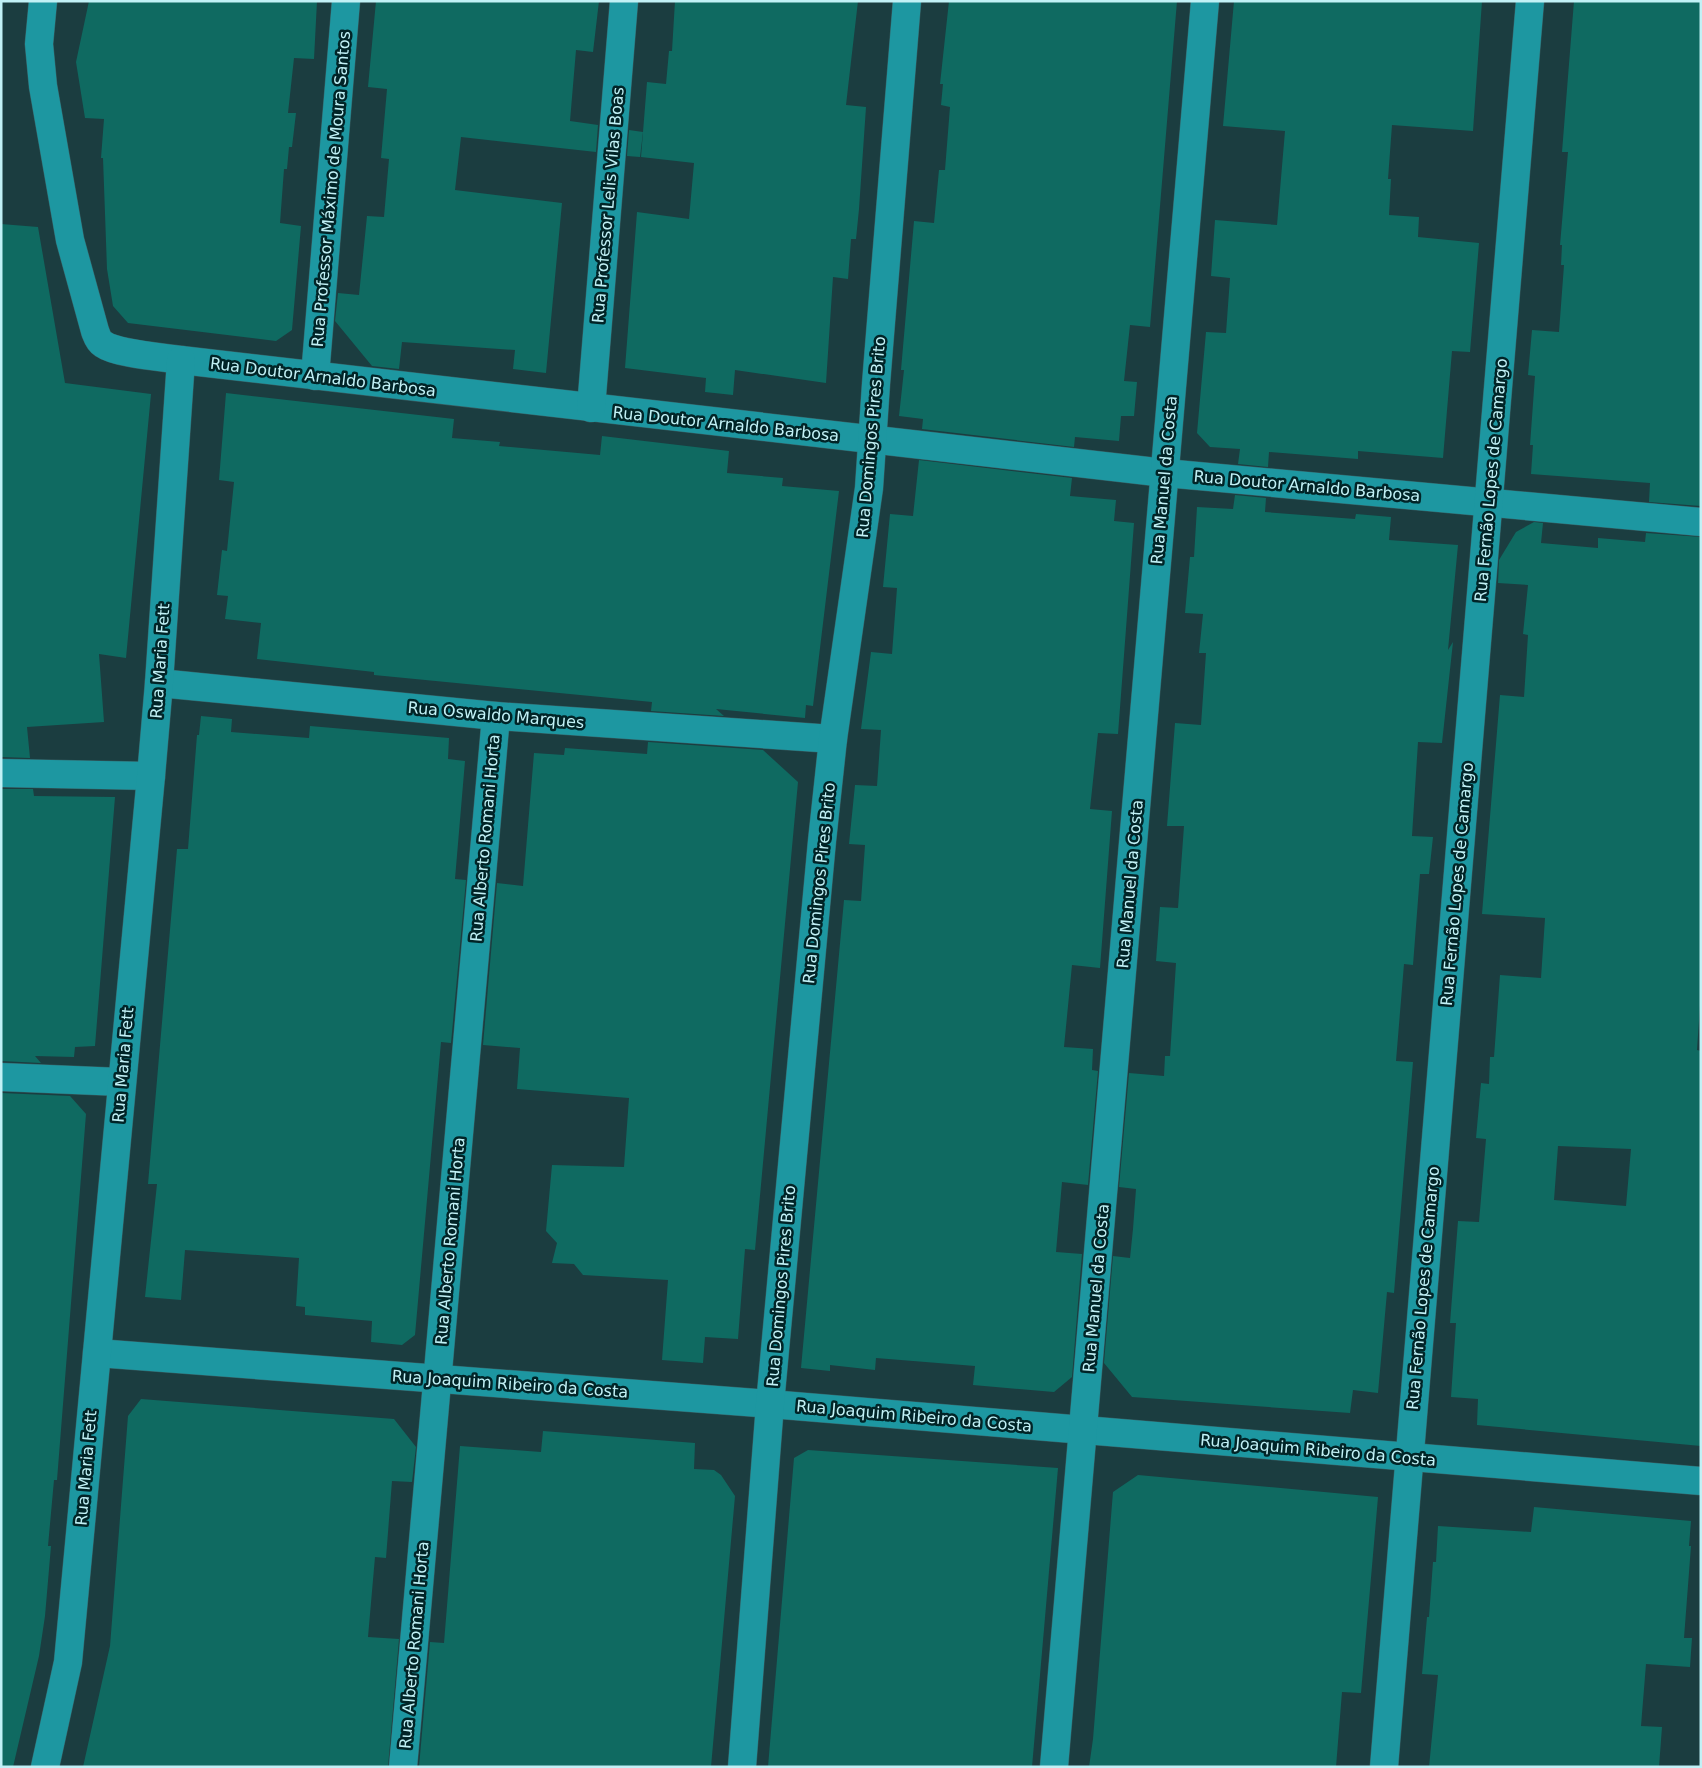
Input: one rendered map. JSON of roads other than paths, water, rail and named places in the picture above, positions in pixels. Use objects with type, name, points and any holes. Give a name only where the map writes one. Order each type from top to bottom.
[{"type":"street","name":"Rua Doutor Arnaldo Barbosa","points":[[43,1],[39,44],[43,86],[70,240],[88,310],[98,340],[114,350],[315,376],[1165,473],[1489,501],[1701,522]]},
{"type":"street","name":"Rua Professor Máximo de Moura Santos","points":[[315,376],[346,1]]},
{"type":"street","name":"Rua Professor Lelis Vilas Boas","points":[[591,408],[624,1]]},
{"type":"street","name":"Rua Domingos Pires Brito","points":[[742,1767],[770,1404],[833,740],[869,488],[874,440],[877,374],[907,1]]},
{"type":"street","name":"Rua Manuel da Costa","points":[[1054,1767],[1205,1]]},
{"type":"street","name":"Rua Fernão Lopes de Camargo","points":[[1384,1767],[1530,1]]},
{"type":"street","name":"Rua Maria Fett","points":[[45,1767],[68,1662],[151,776],[181,360]]},
{"type":"street","name":"Rua Oswaldo Marques","points":[[159,683],[496,716],[833,740]]},
{"type":"street","name":"Rua Alberto Romani Horta","points":[[403,1767],[496,716]]},
{"type":"street","points":[[1,773],[151,776]]},
{"type":"street","points":[[1,1077],[121,1082]]},
{"type":"street","name":"Rua Joaquim Ribeiro da Costa","points":[[97,1353],[770,1404],[1701,1481]]}]
